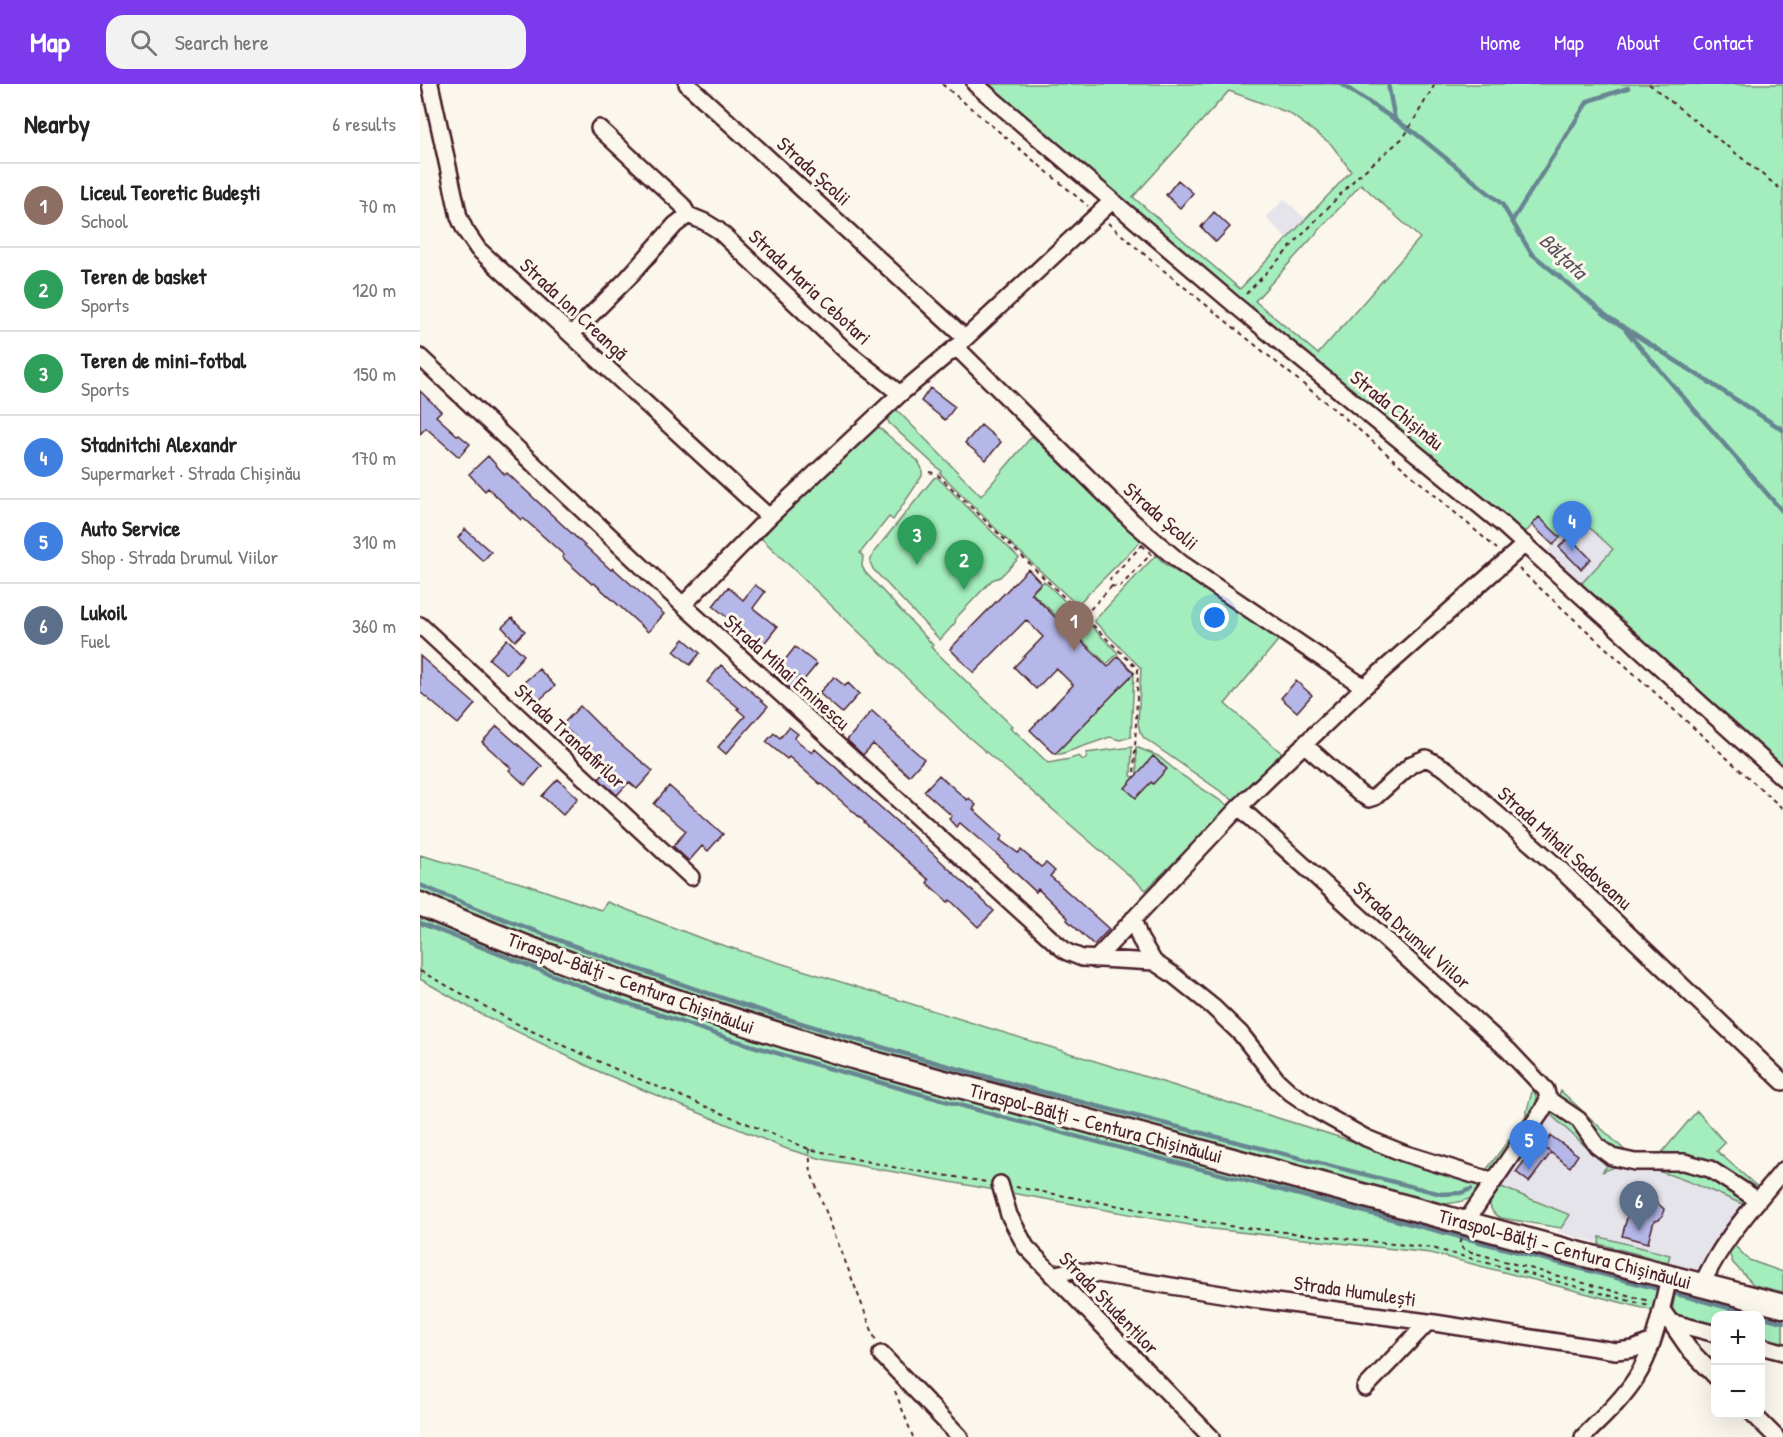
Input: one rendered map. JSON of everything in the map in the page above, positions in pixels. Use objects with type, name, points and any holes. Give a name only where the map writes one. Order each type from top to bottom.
[{"type":"highway","name":"Tiraspol-Bălţi - Centura Chișinăului","points":[[420,904],[585,970],[749,1026],[1462,1233],[1669,1277],[1783,1306]]},
{"type":"street","name":"Strada Ion Creangă","points":[[430,84],[459,217],[478,249],[769,517]]},
{"type":"street","name":"Strada Școlii","points":[[687,84],[960,343],[1133,522],[1173,556],[1364,687]]},
{"type":"street","name":"Strada Chișinău","points":[[975,84],[1235,305],[1525,544],[1783,778]]},
{"type":"street","name":"Strada Maria Cebotari","points":[[599,128],[681,205],[688,215],[718,230],[845,350],[900,394]]},
{"type":"street","points":[[683,605],[769,517],[1112,201]]},
{"type":"street","points":[[571,335],[628,278],[675,225],[688,215]]},
{"type":"street","name":"Strada Mihai Eminescu","points":[[422,364],[683,605],[1058,945],[1067,952],[1082,958],[1154,962]]},
{"type":"street","points":[[1095,960],[1239,807],[1364,687],[1525,544]]},
{"type":"street","name":"Strada Trandafirilor","points":[[420,625],[691,877]]},
{"type":"street","name":"Strada Mihail Sadoveanu","points":[[1305,745],[1360,794],[1369,799],[1375,797],[1412,764],[1426,758],[1446,770],[1561,870],[1783,1082]]},
{"type":"street","name":"Strada Drumul Viilor","points":[[1239,807],[1508,1050],[1546,1090],[1548,1099],[1579,1120],[1597,1146],[1612,1157],[1635,1162],[1684,1162],[1710,1169],[1757,1202]]},
{"type":"street","points":[[1133,919],[1140,939],[1154,962],[1213,1007],[1240,1034],[1277,1080],[1290,1092],[1316,1110],[1366,1138],[1403,1153],[1493,1181]]},
{"type":"street","points":[[1462,1233],[1493,1181],[1548,1099]]},
{"type":"street","points":[[1702,1285],[1708,1271],[1730,1237],[1783,1170]]},
{"type":"street","name":"Strada Studenților","points":[[1000,1184],[1009,1215],[1026,1247],[1212,1437]]},
{"type":"street","name":"Strada Humulești","points":[[1052,1275],[1073,1270],[1252,1299],[1428,1322],[1616,1351],[1634,1349],[1652,1341]]},
{"type":"street","points":[[1583,1437],[1635,1380],[1644,1364],[1665,1312],[1669,1277]]},
{"type":"street","points":[[1665,1312],[1711,1332]]},
{"type":"street","points":[[1665,1312],[1689,1349],[1711,1372]]},
{"type":"street","points":[[1365,1388],[1428,1322]]},
{"type":"street","points":[[1765,1347],[1783,1352]]},
{"type":"street","points":[[881,1354],[960,1437]]},
{"type":"street","points":[[1758,1419],[1776,1437]]},
{"type":"path","points":[[942,84],[1160,268],[1357,429],[1508,559],[1783,809]]},
{"type":"path","points":[[1235,305],[1357,177],[1404,137],[1435,84]]},
{"type":"path","points":[[1649,84],[1783,191]]},
{"type":"path","points":[[929,472],[937,474],[1138,669],[1134,775]]},
{"type":"path","points":[[1112,586],[1110,579],[1143,545]]},
{"type":"path","points":[[1112,586],[1119,588],[1151,554]]},
{"type":"path","points":[[1084,616],[1112,586]]},
{"type":"path","points":[[420,971],[523,1027],[612,1068],[809,1149],[898,1168],[1000,1184],[1229,1226],[1432,1248],[1665,1312]]},
{"type":"path","points":[[809,1149],[811,1173],[881,1354]]},
{"type":"path","points":[[1462,1233],[1464,1250],[1665,1312]]},
{"type":"path","points":[[893,1385],[913,1437]]},
{"type":"shaded area","points":[[1284,199],[1306,219],[1287,239],[1266,218]]},
{"type":"shaded area","points":[[1578,517],[1613,549],[1581,584],[1546,552]]},
{"type":"shaded area","points":[[1550,1114],[1607,1166],[1603,1171],[1619,1166],[1641,1167],[1686,1181],[1747,1206],[1702,1271],[1558,1232],[1570,1215],[1499,1186]]},
{"type":"green space","points":[[985,84],[1783,84],[1783,765],[1581,584],[1613,549],[1579,518],[1560,537],[1539,518],[1524,534],[1312,360],[1128,202]],"holes":[[[1229,91],[1289,113],[1331,144],[1351,171],[1240,289],[1133,197]],[[1361,184],[1420,238],[1318,354],[1255,301]]]},
{"type":"green space","points":[[894,407],[981,496],[1032,436],[1141,541],[1077,605],[1007,540],[940,473],[941,471],[889,423],[886,416]]},
{"type":"green space","points":[[876,425],[918,461],[922,469],[922,476],[893,520],[889,517],[860,553],[863,556],[862,566],[933,645],[931,647],[1012,726],[1010,728],[1015,733],[1048,763],[1079,756],[1083,760],[1087,758],[1086,753],[1132,747],[1131,776],[1135,777],[1137,776],[1136,747],[1158,756],[1180,774],[1230,807],[1146,890],[964,733],[760,537]]},
{"type":"green space","points":[[937,477],[1019,558],[1000,577],[992,580],[956,618],[955,623],[940,640],[873,569],[870,562],[874,552]]},
{"type":"green space","points":[[1156,555],[1166,565],[1281,637],[1225,704],[1284,755],[1236,802],[1144,738],[1138,723],[1141,668],[1094,621]]},
{"type":"green space","points":[[1044,581],[1073,609],[1061,620],[1032,593]]},
{"type":"green space","points":[[1090,625],[1118,653],[1107,664],[1080,638]]},
{"type":"green space","points":[[1134,673],[1131,737],[1120,740],[1110,737],[1055,754]]},
{"type":"green space","points":[[420,855],[528,885],[601,910],[607,902],[703,939],[1477,1180],[1481,1188],[1470,1198],[1446,1204],[918,1065],[763,1020],[598,965],[420,893]]},
{"type":"green space","points":[[420,912],[496,943],[1661,1281],[1654,1311],[1430,1253],[1212,1229],[822,1159],[787,1149],[600,1072],[481,1014],[420,979]]},
{"type":"green space","points":[[1533,1088],[1537,1108],[1494,1171],[1487,1169],[1525,1118]]},
{"type":"green space","points":[[1561,1091],[1631,1156],[1659,1156],[1697,1111],[1725,1143],[1717,1151],[1761,1190],[1747,1206],[1666,1173],[1649,1169],[1619,1166],[1602,1172],[1607,1166],[1550,1114]]},
{"type":"green space","points":[[1499,1186],[1570,1215],[1561,1228],[1501,1218],[1493,1212],[1489,1201]]},
{"type":"green space","points":[[1600,1237],[1670,1255],[1668,1262],[1599,1244]]},
{"type":"green space","points":[[1733,1244],[1749,1260],[1783,1272],[1783,1292],[1754,1285],[1733,1263],[1729,1253]]},
{"type":"green space","points":[[1677,1284],[1783,1310],[1783,1346],[1765,1341],[1765,1311],[1711,1311],[1711,1327],[1671,1316]]},
{"type":"building","points":[[1178,180],[1193,193],[1180,208],[1166,195]]},
{"type":"building","points":[[1214,212],[1230,227],[1216,242],[1201,227]]},
{"type":"building","points":[[930,388],[955,407],[945,420],[921,401]]},
{"type":"building","points":[[420,391],[441,411],[436,416],[470,444],[459,457],[426,428],[420,434]]},
{"type":"building","points":[[981,425],[1001,442],[986,460],[965,443]]},
{"type":"building","points":[[488,456],[505,475],[507,473],[611,570],[613,568],[664,614],[648,632],[562,557],[564,555],[523,518],[521,520],[488,488],[485,491],[469,474]]},
{"type":"building","points":[[1539,517],[1560,537],[1553,545],[1532,525]]},
{"type":"building","points":[[465,529],[491,552],[483,561],[458,538]]},
{"type":"building","points":[[1569,537],[1591,559],[1581,569],[1559,547]]},
{"type":"building","points":[[1028,569],[1041,583],[1031,593],[1061,623],[1065,619],[1081,636],[1078,638],[1108,667],[1118,656],[1134,673],[1055,754],[1030,730],[1073,685],[1056,668],[1036,689],[1014,667],[1043,637],[1026,620],[974,673],[950,649]]},
{"type":"building","points":[[755,585],[765,592],[753,608],[777,627],[762,646],[713,606],[728,587],[743,600]]},
{"type":"building","points":[[512,618],[525,631],[515,641],[502,627]]},
{"type":"building","points":[[507,639],[524,655],[507,674],[489,659]]},
{"type":"building","points":[[684,639],[700,653],[690,665],[674,651]]},
{"type":"building","points":[[795,647],[817,664],[803,681],[799,677],[790,689],[774,674]]},
{"type":"building","points":[[420,656],[475,704],[458,724],[420,692]]},
{"type":"building","points":[[721,665],[768,706],[726,754],[718,747],[745,716],[737,709],[739,708],[707,682]]},
{"type":"building","points":[[539,669],[555,686],[537,702],[521,685]]},
{"type":"building","points":[[834,677],[845,686],[848,683],[859,694],[842,713],[819,693]]},
{"type":"building","points":[[1296,681],[1312,695],[1297,712],[1281,698]]},
{"type":"building","points":[[580,706],[605,731],[653,771],[637,789],[629,782],[617,795],[599,779],[610,767],[562,725]]},
{"type":"building","points":[[872,711],[924,759],[909,776],[873,744],[863,755],[847,740]]},
{"type":"building","points":[[497,726],[542,766],[525,785],[509,770],[511,768],[482,742]]},
{"type":"building","points":[[789,727],[798,734],[794,738],[812,753],[815,749],[994,911],[978,927],[950,900],[948,902],[927,883],[929,880],[821,783],[766,742],[774,733],[780,738]]},
{"type":"building","points":[[1153,756],[1167,769],[1136,798],[1125,788]]},
{"type":"building","points":[[939,775],[976,805],[973,809],[1003,836],[1000,840],[1018,853],[1021,850],[1041,867],[1046,863],[1055,871],[1050,876],[1109,929],[1094,945],[1038,889],[1036,892],[1008,864],[960,823],[956,827],[949,819],[952,816],[924,791]]},
{"type":"building","points":[[558,779],[578,798],[563,815],[542,796]]},
{"type":"building","points":[[669,786],[723,834],[708,851],[702,846],[689,861],[673,846],[686,831],[654,804]]},
{"type":"building","points":[[1551,1136],[1578,1155],[1570,1167],[1546,1149],[1551,1153],[1529,1182],[1516,1172],[1538,1143],[1543,1147]]},
{"type":"building","points":[[1635,1197],[1638,1203],[1651,1206],[1656,1202],[1664,1209],[1659,1220],[1654,1221],[1648,1243],[1622,1236],[1628,1214],[1625,1204],[1629,1198]]},
{"type":"waterway","name":"Bălţata","points":[[1341,84],[1415,133],[1502,204],[1531,253],[1608,317],[1783,430]]},
{"type":"waterway","points":[[1388,84],[1395,120]]},
{"type":"waterway","points":[[1512,221],[1588,101],[1628,88]]},
{"type":"waterway","points":[[1626,331],[1783,512]]},
{"type":"waterway","points":[[420,885],[642,971],[860,1041],[1108,1109],[1441,1194],[1461,1193],[1471,1189]]},
{"type":"waterway","points":[[420,923],[598,993],[730,1039],[800,1060],[1006,1118],[1655,1288]]},
{"type":"waterway","points":[[1677,1294],[1740,1311]]},
{"type":"waterway","points":[[1765,1317],[1783,1322]]},
{"type":"place","name":"Stadnitchi Alexandr","points":[[1572,551]]},
{"type":"place","name":"Teren de mini-fotbal","points":[[917,565]]},
{"type":"place","name":"Teren de basket","points":[[964,590]]},
{"type":"place","name":"Liceul Teoretic Budești","points":[[1074,651]]},
{"type":"place","name":"Auto Service","points":[[1529,1170]]},
{"type":"place","name":"Lukoil","points":[[1639,1231]]}]
